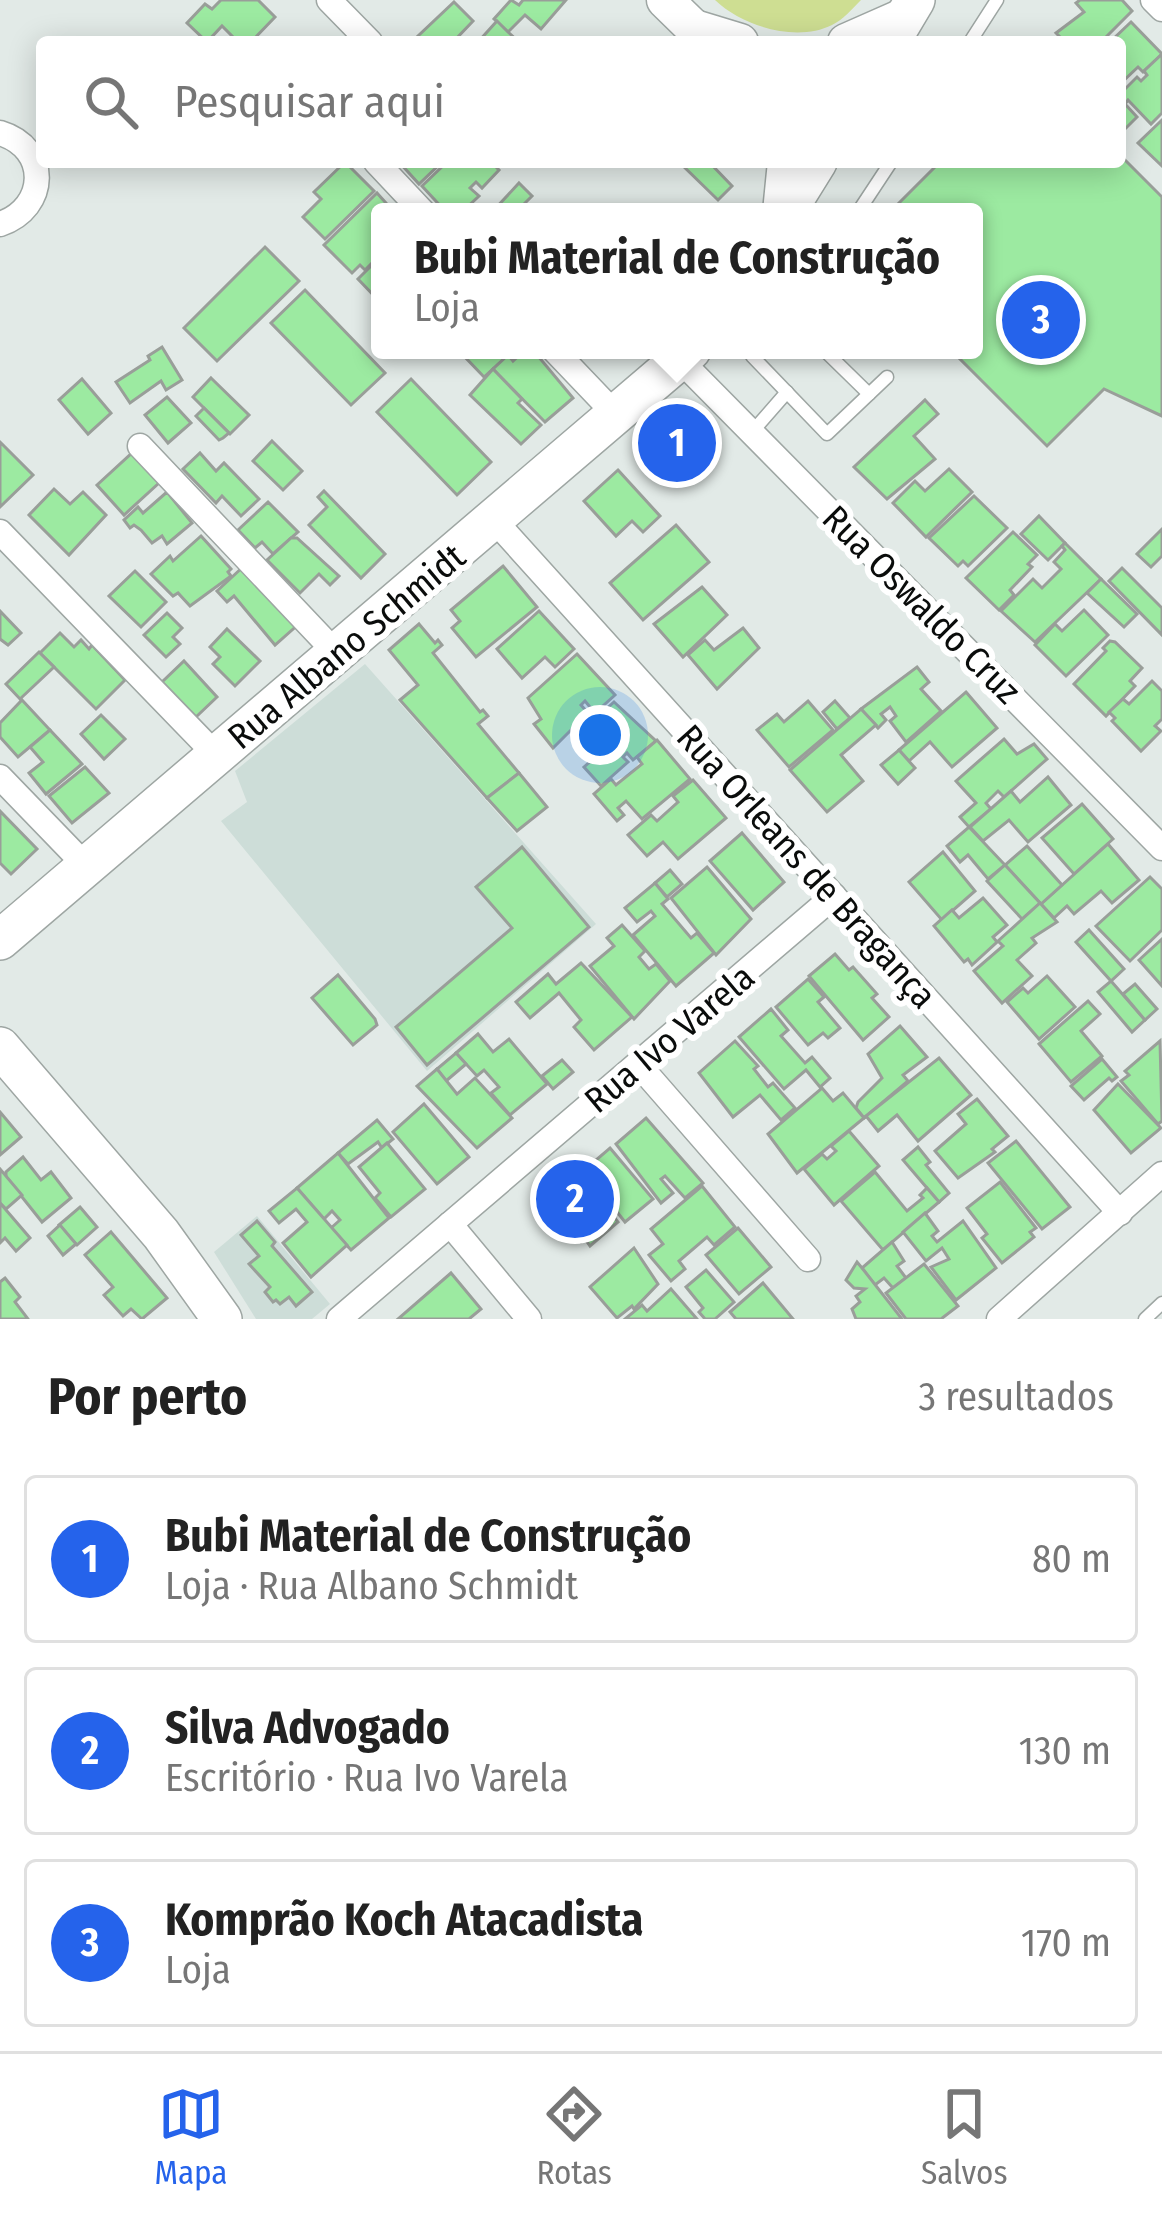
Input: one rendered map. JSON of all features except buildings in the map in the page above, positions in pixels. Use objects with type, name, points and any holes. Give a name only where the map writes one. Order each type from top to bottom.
[{"type":"main road","points":[[790,203],[813,168]]},
{"type":"main road","name":"Rua Albano Schmidt","points":[[0,940],[683,359]]},
{"type":"main road","points":[[0,1047],[160,1234],[222,1319]]},
{"type":"street","points":[[329,0],[364,36]]},
{"type":"street","points":[[664,0],[701,35]]},
{"type":"street","points":[[1153,0],[1162,9]]},
{"type":"street","points":[[861,36],[903,19]]},
{"type":"street","points":[[0,133],[26,147],[38,176],[29,206],[0,224]]},
{"type":"street","points":[[382,168],[415,203]]},
{"type":"street","points":[[784,203],[786,168]]},
{"type":"street","points":[[563,359],[617,416]]},
{"type":"street","name":"Rua Oswaldo Cruz","points":[[689,359],[752,432],[1162,848]]},
{"type":"street","points":[[140,446],[337,654]]},
{"type":"street","name":"Rua Orleans de Bragança","points":[[494,520],[1120,1213]]},
{"type":"street","points":[[0,532],[217,756]]},
{"type":"street","points":[[0,777],[87,867]]},
{"type":"street","name":"Rua Ivo Varela","points":[[339,1319],[834,896]]},
{"type":"street","points":[[638,1064],[808,1259]]},
{"type":"street","points":[[999,1319],[1162,1174]]},
{"type":"street","points":[[450,1225],[529,1319]]},
{"type":"lane","points":[[974,36],[998,0]]},
{"type":"lane","points":[[864,203],[887,168]]},
{"type":"lane","points":[[755,359],[827,434],[887,377]]},
{"type":"lane","points":[[833,359],[869,394]]},
{"type":"lane","points":[[752,432],[787,392]]},
{"type":"lane","points":[[1145,1319],[1162,1303]]},
{"type":"shaded area","points":[[365,664],[596,924],[427,1071],[221,821],[247,802],[235,771]]},
{"type":"shaded area","points":[[257,1216],[330,1304],[312,1319],[256,1319],[214,1252]]},
{"type":"green space","points":[[715,0],[861,0],[836,23],[818,30],[786,32],[754,24]]},
{"type":"place","name":"Komprão Koch Atacadista","points":[[1041,320]]},
{"type":"place","name":"Bubi Material de Construção","points":[[677,443]]},
{"type":"place","name":"Silva Advogado","points":[[575,1199]]}]
